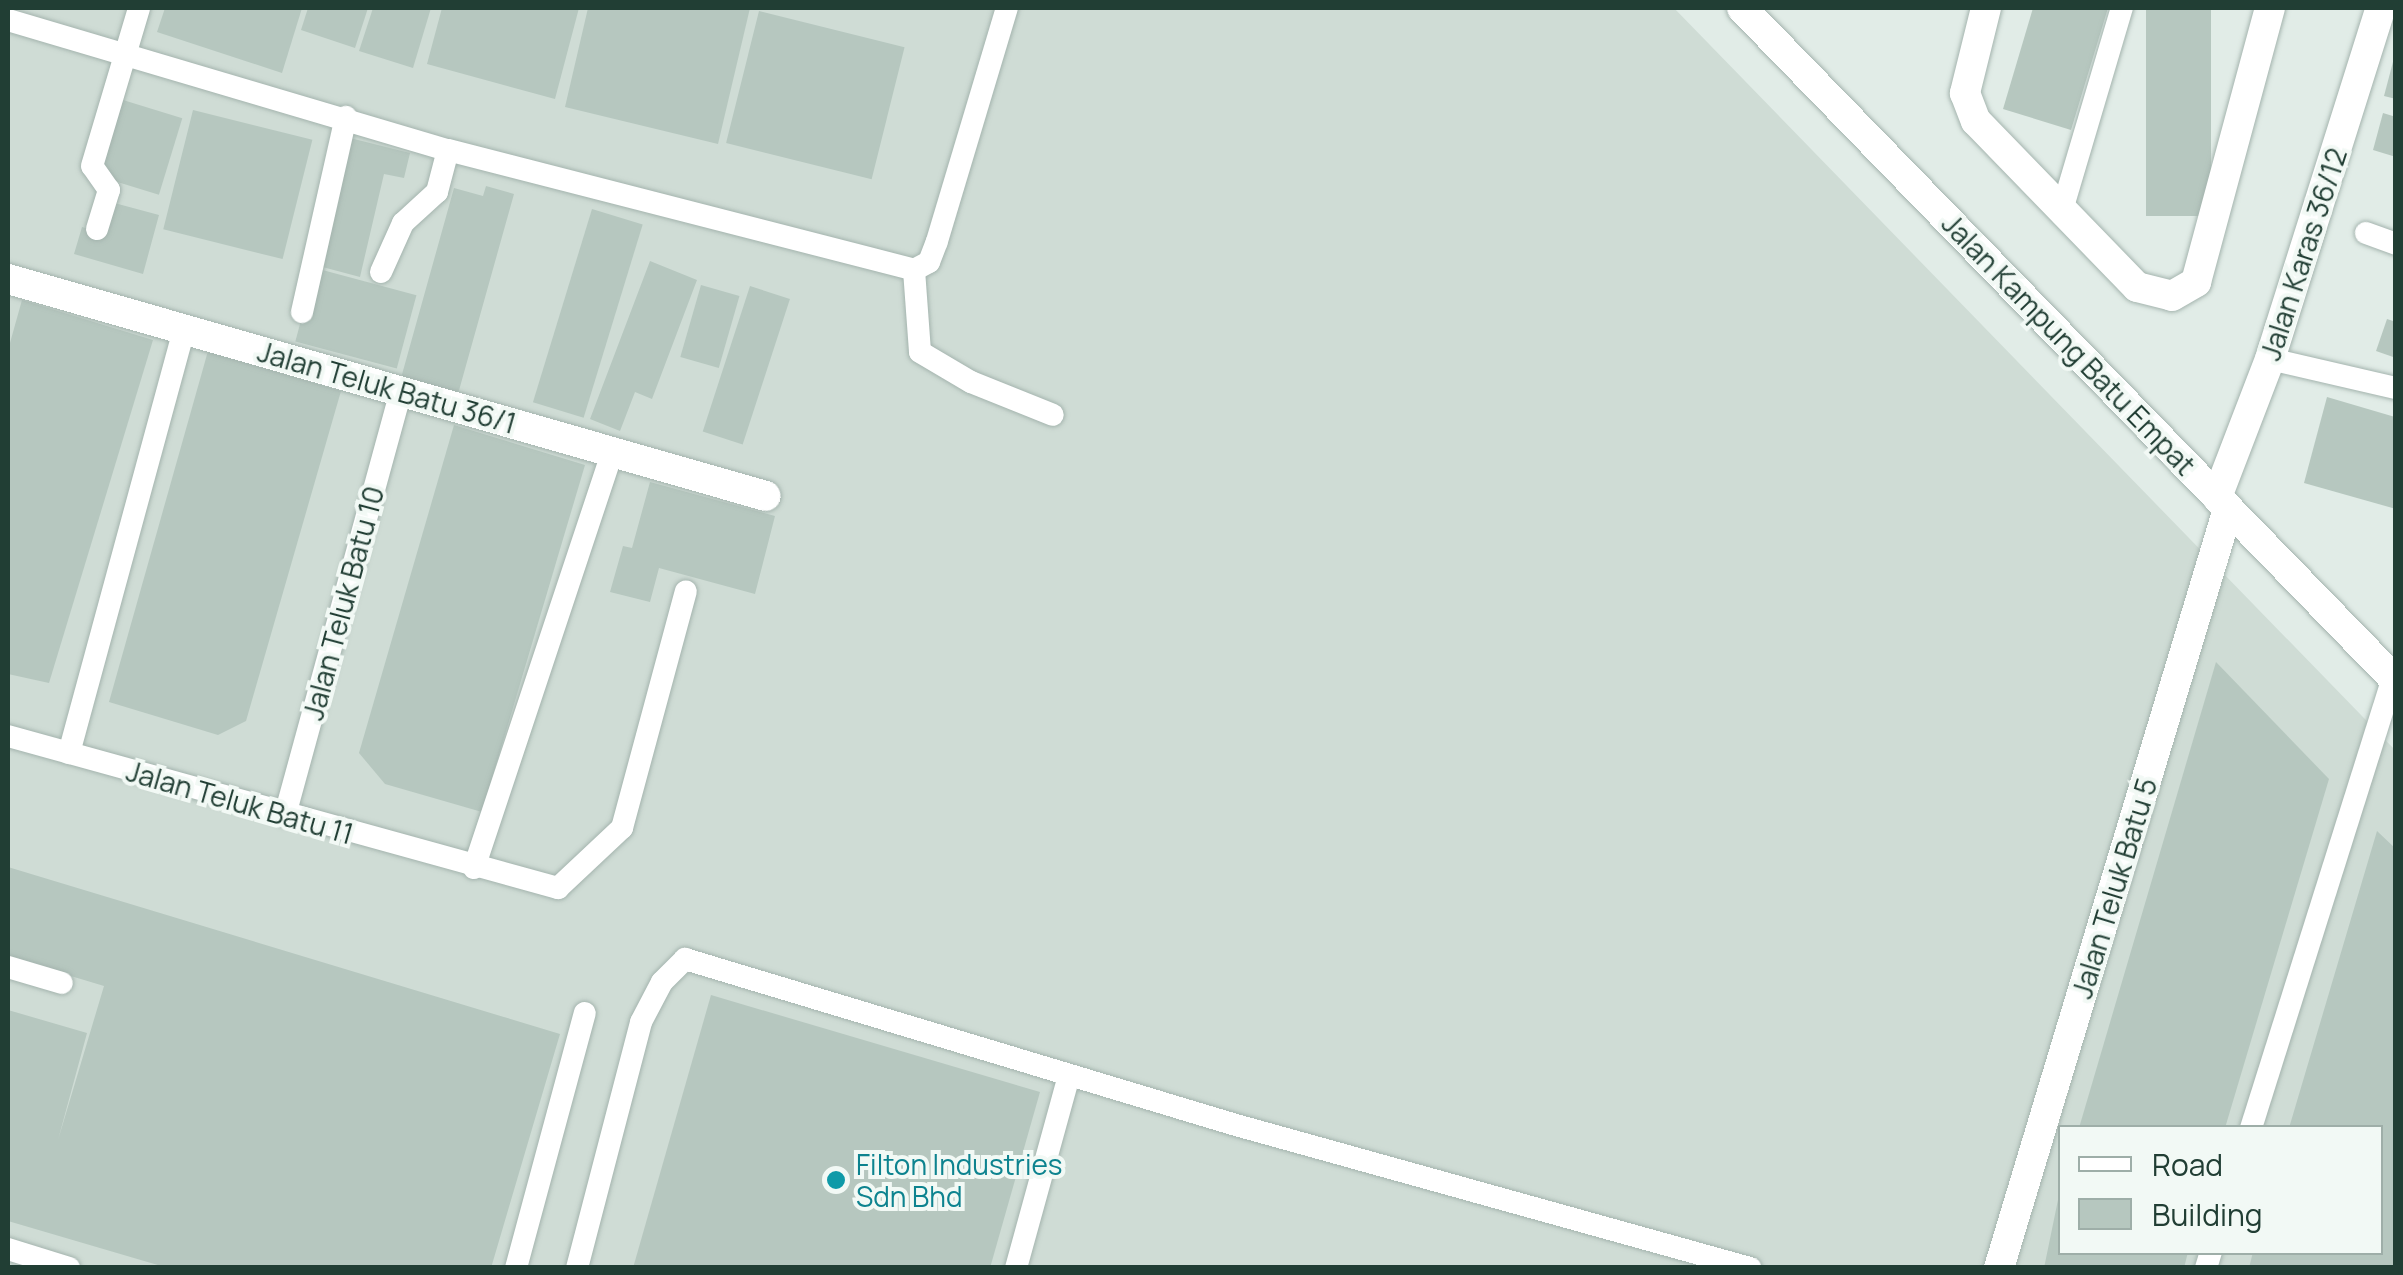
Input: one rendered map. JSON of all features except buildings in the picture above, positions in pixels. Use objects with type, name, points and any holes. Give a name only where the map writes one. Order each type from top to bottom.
[{"type":"street","name":"Jalan Kampung Batu Empat","points":[[1742,8],[2394,680]]},
{"type":"street","points":[[1986,8],[1965,93],[1976,121],[2137,287],[2172,296],[2196,282],[2270,8]]},
{"type":"street","name":"Jalan Karas 36/12","points":[[2222,503],[2381,8]]},
{"type":"street","name":"Jalan Teluk Batu 36/1","points":[[8,279],[766,496]]},
{"type":"street","name":"Jalan Teluk Batu 5","points":[[1999,1268],[2222,503]]},
{"type":"lane","points":[[98,229],[109,190],[92,166],[140,8]]},
{"type":"lane","points":[[8,20],[127,52],[448,150],[914,270],[930,262],[1008,8]]},
{"type":"lane","points":[[2062,210],[2122,8]]},
{"type":"lane","points":[[302,312],[346,118]]},
{"type":"lane","points":[[381,272],[403,223],[437,192],[448,150]]},
{"type":"lane","points":[[2366,234],[2396,244]]},
{"type":"lane","points":[[914,270],[920,352],[971,382],[1052,415]]},
{"type":"lane","points":[[69,754],[184,330]]},
{"type":"lane","points":[[2270,359],[2396,388]]},
{"type":"lane","name":"Jalan Teluk Batu 10","points":[[284,814],[402,391]]},
{"type":"lane","points":[[474,868],[612,452]]},
{"type":"lane","name":"Jalan Teluk Batu 11","points":[[8,736],[474,868],[558,888],[622,828],[686,592]]},
{"type":"lane","points":[[2251,1125],[2394,680]]},
{"type":"lane","points":[[578,1268],[640,1022],[662,982],[685,958],[1069,1076],[1750,1268]]},
{"type":"lane","points":[[8,967],[62,983]]},
{"type":"lane","points":[[516,1268],[585,1013]]},
{"type":"lane","points":[[1016,1268],[1069,1076]]},
{"type":"lane","points":[[8,1249],[69,1268]]},
{"type":"shaded area","points":[[8,8],[1674,8],[2395,750],[2395,1267],[8,1267]]},
{"type":"place","name":"Filton Industries Sdn Bhd","points":[[836,1180]]}]
